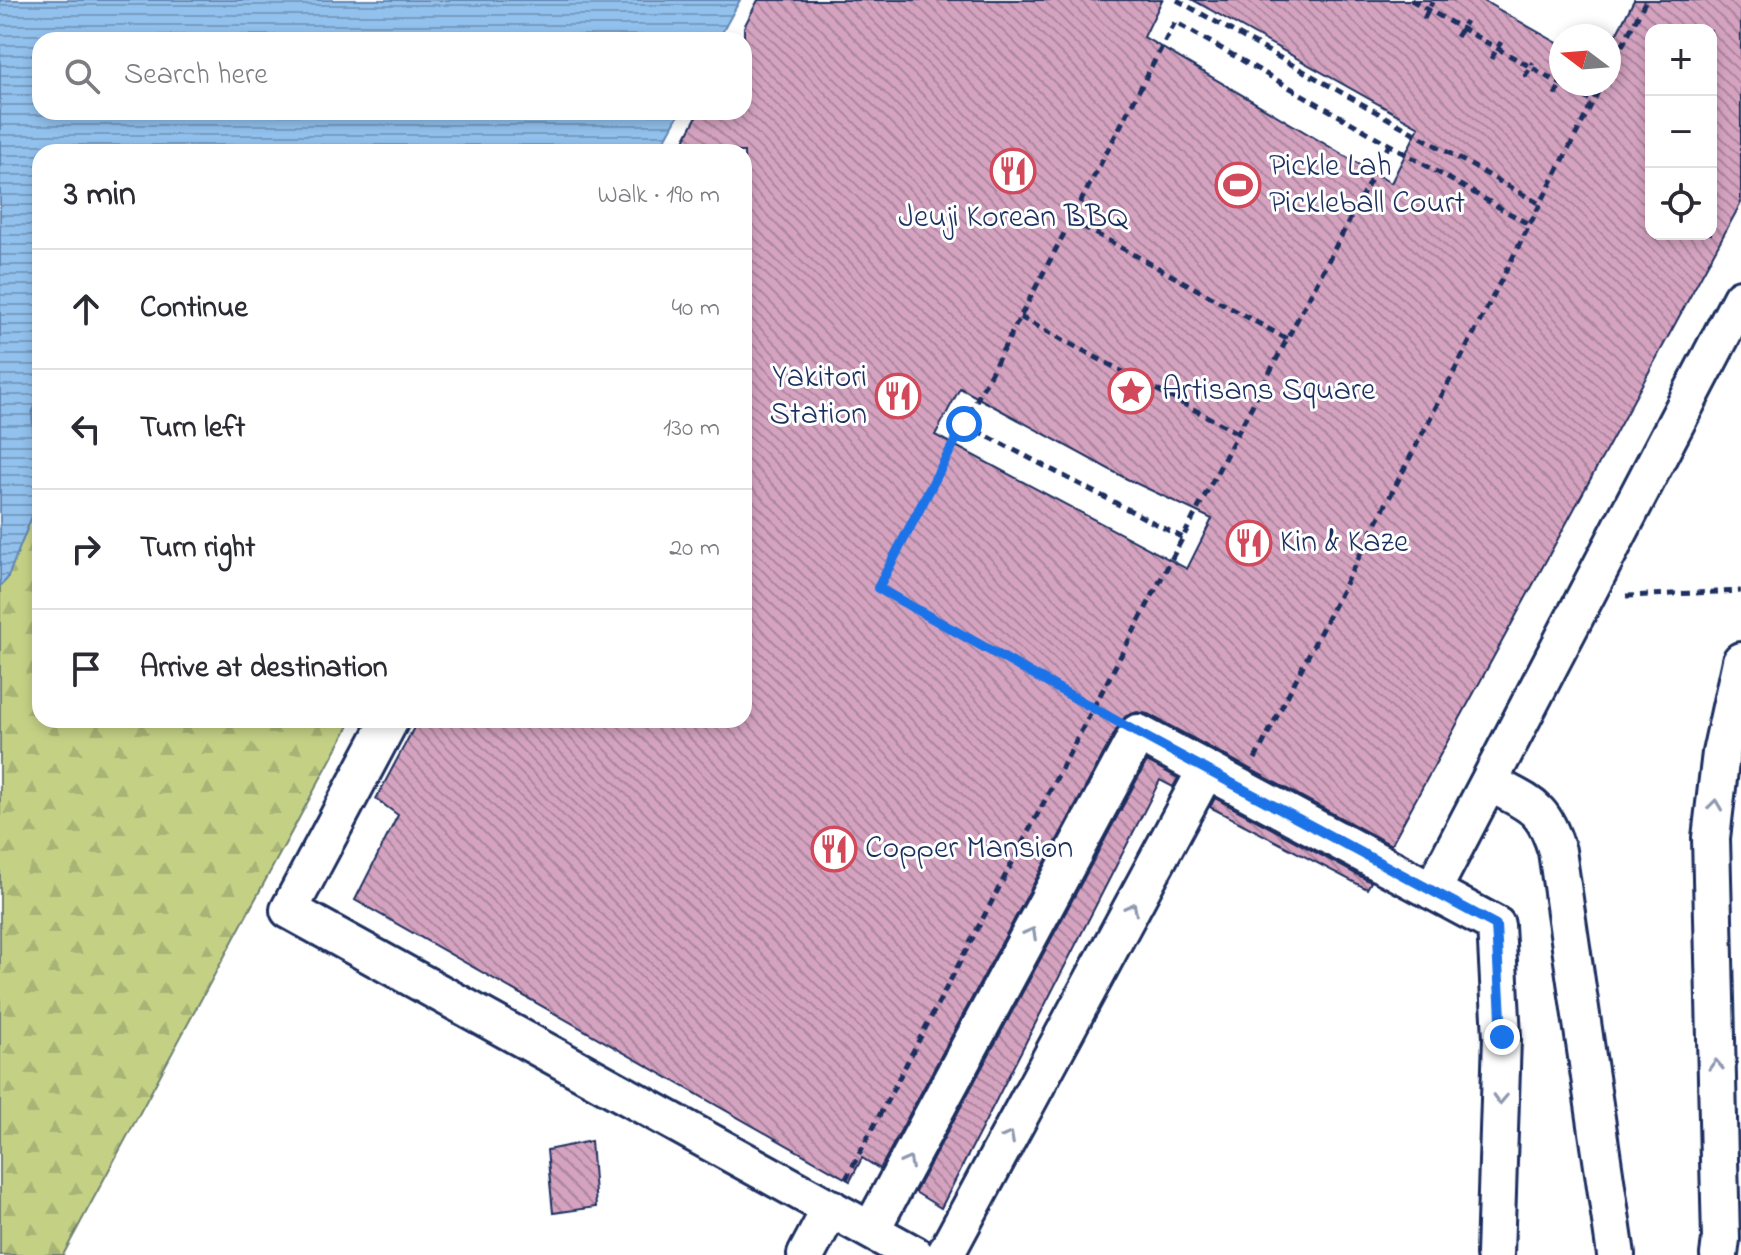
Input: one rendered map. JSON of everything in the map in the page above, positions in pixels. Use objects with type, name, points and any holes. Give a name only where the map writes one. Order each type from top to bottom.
[{"type":"lane","points":[[1432,891],[1741,298]]},
{"type":"lane","points":[[1719,1255],[1711,838],[1721,753],[1741,661]]},
{"type":"lane","points":[[386,728],[289,910],[915,1255]]},
{"type":"lane","points":[[871,1230],[1138,733],[1496,925],[1502,1037],[1495,1255]]},
{"type":"lane","points":[[945,1255],[1206,770]]},
{"type":"lane","points":[[1489,782],[1540,812],[1547,822],[1557,851],[1616,1255]]},
{"type":"lane","points":[[806,1255],[831,1208]]},
{"type":"path","points":[[1177,0],[1540,204]]},
{"type":"path","points":[[1411,0],[1499,45],[1549,76]]},
{"type":"path","points":[[1621,48],[1646,0]]},
{"type":"path","points":[[1424,19],[1432,2]]},
{"type":"path","points":[[1456,37],[1466,21]]},
{"type":"path","points":[[1138,733],[878,588],[1175,22],[1530,225]]},
{"type":"path","points":[[1491,59],[1499,45]]},
{"type":"path","points":[[1525,77],[1532,65]]},
{"type":"path","points":[[1582,96],[1593,102]]},
{"type":"path","points":[[1240,788],[1596,96]]},
{"type":"path","points":[[831,1208],[1390,143]]},
{"type":"path","points":[[1071,220],[1287,339]]},
{"type":"path","points":[[1020,317],[1238,433]]},
{"type":"path","points":[[964,424],[1183,538]]},
{"type":"path","points":[[1585,598],[1741,591]]},
{"type":"green space","points":[[32,516],[32,728],[348,728],[63,1255],[0,1255],[0,586],[7,579]]},
{"type":"water","points":[[0,0],[740,0],[722,32],[32,32],[32,120],[676,120],[662,144],[32,144],[32,516],[7,579],[0,586]]},
{"type":"building","points":[[758,0],[1162,0],[1144,37],[1391,183],[1419,127],[1193,0],[1482,0],[1549,38],[1549,96],[1621,96],[1621,25],[1634,0],[1741,0],[1741,203],[1391,845],[1148,714],[1137,712],[1126,716],[880,1169],[862,1158],[850,1181],[355,900],[398,815],[376,799],[414,728],[752,728],[752,144],[682,144],[695,120],[752,120],[752,32],[744,32],[744,27]],"holes":[[[960,388],[1127,479],[1212,519],[1187,569],[935,435]]]},
{"type":"building","points":[[1147,761],[1178,778],[1173,787],[1160,780],[941,1208],[915,1192]]},
{"type":"building","points":[[1215,798],[1371,882],[1367,889],[1210,807]]},
{"type":"building","points":[[591,1141],[596,1207],[553,1213],[547,1150]]},
{"type":"place","name":"Jeuji Korean BBQ","points":[[1013,171]]},
{"type":"place","name":"Pickle Lah Pickleball Court","points":[[1238,185]]},
{"type":"place","name":"Artisans Square","points":[[1131,391]]},
{"type":"place","name":"Yakitori Station","points":[[898,396]]},
{"type":"place","name":"Kin & Kaze","points":[[1249,543]]},
{"type":"place","name":"Copper Mansion","points":[[834,849]]},
{"type":"route","points":[[964,424],[878,588],[1138,733],[1496,925],[1502,1037]]}]
